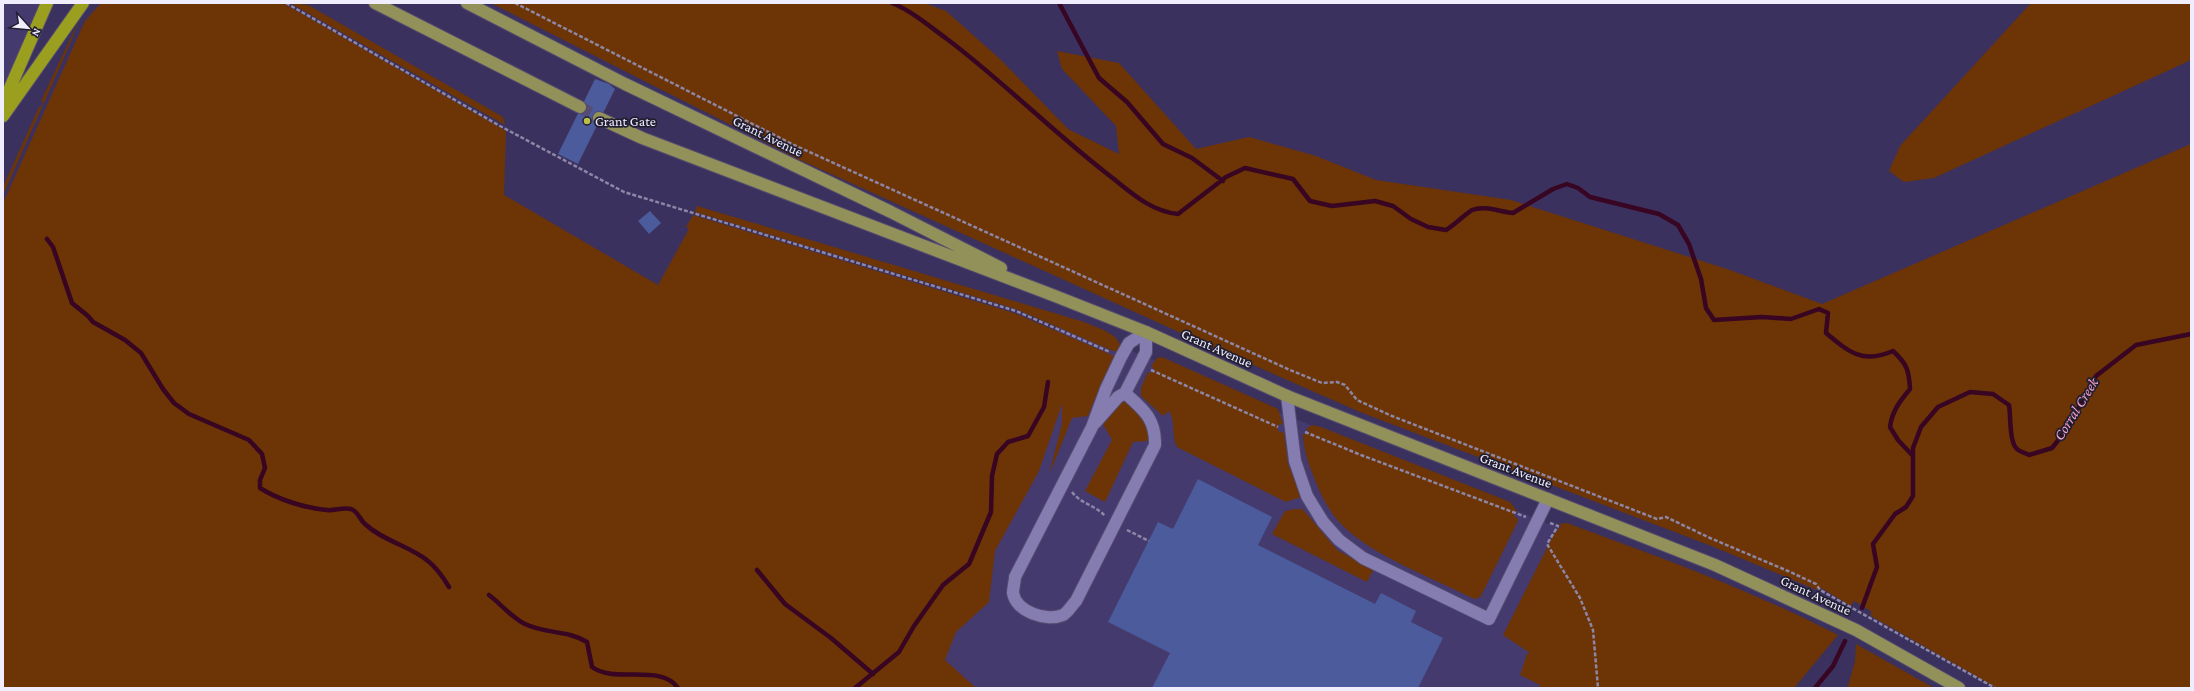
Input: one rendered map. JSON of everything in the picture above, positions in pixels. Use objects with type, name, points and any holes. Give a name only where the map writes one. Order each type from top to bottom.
[{"type":"highway","points":[[3,104],[47,3]]},
{"type":"highway","points":[[3,116],[83,3]]},
{"type":"main road","points":[[375,3],[580,108]]},
{"type":"main road","name":"Grant Avenue","points":[[467,3],[625,84],[891,212],[1055,296]]},
{"type":"main road","name":"Grant Avenue","points":[[599,118],[642,138],[1146,332],[1287,396],[1715,565],[1829,617],[1959,688]]},
{"type":"lane","points":[[1124,393],[1149,417],[1156,431],[1155,445],[1076,601],[1064,614],[1051,618],[1036,616],[1021,605],[1013,593],[1015,577],[1092,426],[1106,389],[1121,357],[1129,343],[1146,332]]},
{"type":"lane","points":[[1092,426],[1118,397],[1124,393],[1146,352],[1146,332]]},
{"type":"lane","points":[[1287,396],[1295,460],[1307,496],[1323,522],[1339,540],[1363,558],[1488,619],[1548,499]]},
{"type":"path","points":[[286,3],[500,126],[624,192],[1016,311],[1121,357]]},
{"type":"path","points":[[514,3],[794,145],[1303,375],[1322,383],[1337,382],[1345,385],[1357,400],[1392,416],[1657,519],[1666,517],[1710,538],[1788,570],[1816,584],[1820,590],[1995,688]]},
{"type":"path","points":[[1139,365],[1281,428],[1306,432],[1361,456],[1517,514],[1558,526],[1547,544],[1580,598],[1593,630],[1598,688]]},
{"type":"shaded area","points":[[3,3],[47,3],[3,104]]},
{"type":"shaded area","points":[[101,3],[283,3],[506,131],[504,195],[658,285],[689,229],[686,227],[693,215],[1014,313],[1112,355],[1115,358],[1088,416],[1072,418],[1049,475],[1062,423],[1062,404],[1039,471],[995,551],[989,602],[956,632],[945,660],[976,688],[3,688],[3,203],[85,21]]},
{"type":"shaded area","points":[[290,3],[308,5],[503,117],[505,125]]},
{"type":"shaded area","points":[[491,3],[924,3],[946,11],[1000,59],[1068,129],[1119,154],[1116,126],[1062,69],[1057,51],[1119,63],[1196,149],[1249,137],[1316,156],[1376,180],[1511,200],[1730,270],[1822,304],[2191,144],[2191,688],[1997,688],[1871,616],[1871,611],[1854,601],[1851,606],[1821,588],[1817,590],[1714,547],[1360,412],[1203,343],[798,159]]},
{"type":"shaded area","points":[[2031,3],[2191,3],[2191,60],[1934,178],[1904,182],[1889,171],[1900,146]]},
{"type":"shaded area","points":[[80,18],[70,44],[3,195],[3,187],[39,107],[41,107],[43,102],[41,101]]},
{"type":"shaded area","points":[[697,206],[1084,322],[1102,329],[1114,336],[1120,345],[1119,351],[1113,351],[1016,309],[695,212]]},
{"type":"shaded area","points":[[1062,322],[1614,551],[1546,688],[915,688]]},
{"type":"shaded area","points":[[1162,357],[1278,409],[1283,424],[1278,425],[1278,431],[1284,433],[1288,464],[1301,497],[1286,502],[1177,447],[1169,411],[1163,416],[1141,396],[1141,388],[1148,372],[1153,373],[1155,370],[1151,366],[1157,358]]},
{"type":"shaded area","points":[[1126,398],[1145,415],[1151,438],[1147,441],[1133,442],[1105,502],[1085,491],[1112,440],[1103,424],[1119,403]]},
{"type":"shaded area","points":[[1312,425],[1321,427],[1510,502],[1517,511],[1515,512],[1514,516],[1518,519],[1518,521],[1481,596],[1476,599],[1472,598],[1404,566],[1370,547],[1342,525],[1325,502],[1308,460],[1303,434],[1308,434],[1309,431],[1306,429]]},
{"type":"shaded area","points":[[1302,509],[1337,550],[1373,570],[1367,582],[1272,534],[1285,511]]},
{"type":"shaded area","points":[[1567,523],[1772,603],[1838,635],[1794,688],[1540,688],[1540,685],[1520,675],[1527,654],[1530,653],[1503,635],[1554,534],[1561,526],[1559,524]]},
{"type":"shaded area","points":[[1856,644],[1934,688],[1845,688],[1848,686],[1855,661]]},
{"type":"building","name":"Grant Gate","points":[[595,79],[609,84],[615,89],[578,164],[558,154]]},
{"type":"building","points":[[650,211],[661,223],[649,234],[638,221]]},
{"type":"building","points":[[1198,479],[1272,517],[1258,545],[1375,604],[1381,593],[1416,611],[1411,622],[1443,638],[1418,688],[1152,688],[1170,653],[1108,622],[1158,522],[1173,529]]},
{"type":"waterway","points":[[892,3],[920,19],[968,55],[1089,160],[1134,195],[1150,205],[1168,212],[1178,214],[1226,177],[1245,168],[1293,179],[1310,201],[1332,206],[1375,201],[1393,206],[1411,219],[1428,227],[1446,230],[1472,210],[1487,208],[1513,213],[1553,189],[1567,184],[1578,188],[1590,197],[1659,214],[1678,225],[1689,244],[1701,279],[1706,308],[1714,320],[1762,317],[1791,319],[1819,309],[1828,313],[1826,333],[1850,351],[1865,356],[1882,355],[1893,351],[1904,364],[1908,372],[1910,389],[1895,411],[1890,427],[1898,440],[1913,456]]},
{"type":"waterway","points":[[1059,3],[1099,78],[1127,102],[1163,144],[1192,158],[1223,181]]},
{"type":"waterway","points":[[47,239],[53,247],[72,303],[93,322],[125,340],[141,353],[163,389],[174,403],[189,414],[249,440],[262,454],[265,468],[260,480],[260,488],[284,500],[301,505],[327,510],[345,508],[354,510],[363,522],[372,530],[413,551],[428,561],[440,573],[449,587]]},
{"type":"waterway","name":"Corral Creek","points":[[1862,608],[1877,567],[1873,544],[1895,514],[1906,507],[1913,496],[1913,448],[1921,427],[1938,407],[1970,392],[1993,394],[2009,405],[2011,435],[2014,446],[2018,450],[2029,455],[2052,448],[2068,428],[2096,376],[2136,345],[2191,334]]},
{"type":"waterway","points":[[855,688],[899,652],[914,626],[943,585],[969,564],[991,512],[992,476],[997,454],[1008,442],[1028,436],[1044,407],[1048,382]]},
{"type":"waterway","points":[[757,570],[785,604],[831,638],[873,674]]},
{"type":"waterway","points":[[489,595],[515,618],[525,624],[580,638],[587,642],[592,667],[602,672],[661,677],[670,681],[678,688]]},
{"type":"waterway","name":"Corral Creek","points":[[1815,688],[1833,666],[1845,641]]},
{"type":"tunnel","points":[[580,107],[599,118]]},
{"type":"place","name":"Grant Gate","points":[[587,121]]}]
